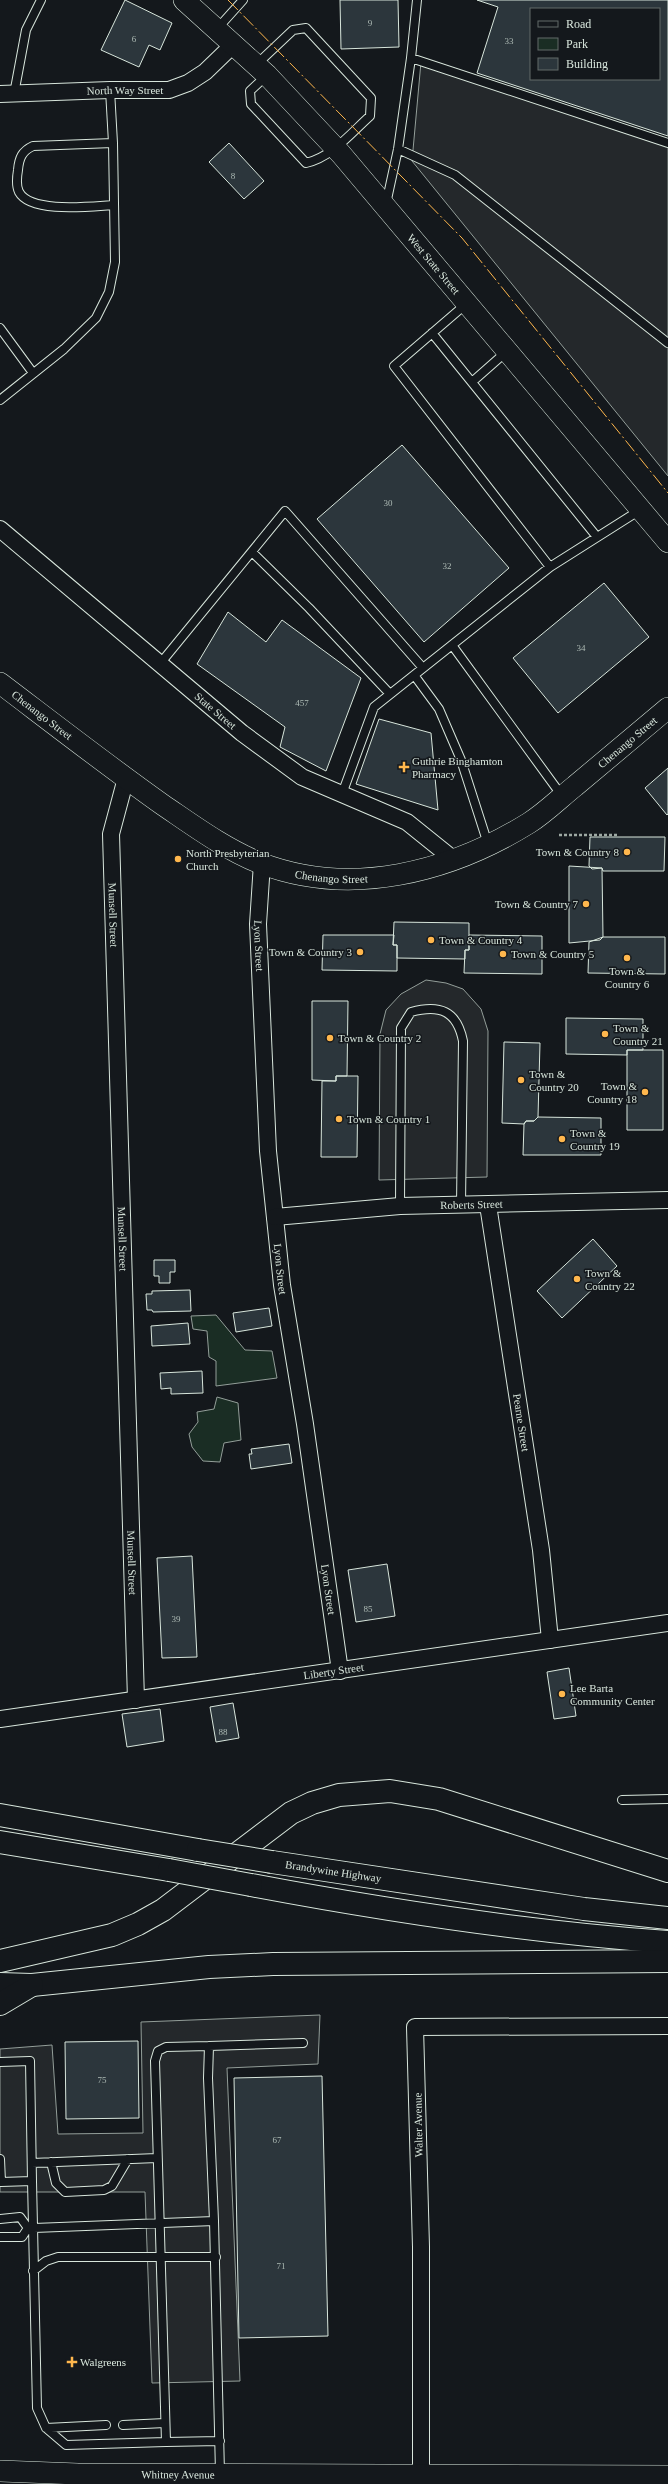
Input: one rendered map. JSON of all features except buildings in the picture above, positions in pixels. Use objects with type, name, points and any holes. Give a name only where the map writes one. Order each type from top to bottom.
[{"type":"main road","points":[[0,1961],[112,1935],[138,1924],[163,1910],[291,1814],[312,1803],[364,1792],[390,1791],[439,1799],[668,1871]]},
{"type":"main road","name":"Brandywine Highway","points":[[0,1815],[272,1862],[584,1909],[668,1918]]},
{"type":"main road","points":[[0,1842],[169,1870],[392,1911],[512,1928],[668,1942]]},
{"type":"main road","points":[[0,1984],[32,1985],[209,1967],[273,1964],[668,1961]]},
{"type":"main road","points":[[0,2004],[32,1985]]},
{"type":"street","name":"West State Street","points":[[184,0],[262,70],[336,148],[668,542]]},
{"type":"street","name":"North Way Street","points":[[7,94],[110,90],[169,90],[188,83],[205,72],[233,45]]},
{"type":"street","name":"State Street","points":[[0,529],[242,733],[302,777],[407,822],[453,859]]},
{"type":"street","name":"Chenango Street","points":[[0,683],[126,778],[206,835],[232,850],[262,864],[318,877],[362,879],[397,876],[453,859],[488,845],[531,821],[668,708]]},
{"type":"street","name":"Munsell Street","points":[[126,778],[111,834],[136,1700]]},
{"type":"street","name":"Lyon Street","points":[[262,864],[258,924],[268,1151],[282,1285],[305,1424],[340,1672]]},
{"type":"street","name":"Roberts Street","points":[[275,1217],[400,1206],[668,1200]]},
{"type":"street","name":"Pearne Street","points":[[488,1204],[541,1550],[550,1640]]},
{"type":"street","name":"Liberty Street","points":[[0,1720],[340,1672],[668,1623]]},
{"type":"street","name":"Walter Avenue","points":[[421,2476],[421,2247],[415,2026],[668,2026]]},
{"type":"street","name":"Whitney Avenue","points":[[0,2471],[101,2479],[220,2474],[668,2476]]},
{"type":"lane","points":[[7,94],[26,30],[41,0]]},
{"type":"lane","points":[[217,30],[243,0]]},
{"type":"lane","points":[[386,207],[398,149],[411,58],[417,0]]},
{"type":"lane","points":[[306,28],[371,98],[370,116],[336,148],[316,161],[306,163],[250,104],[250,91],[262,70],[293,30],[306,28]]},
{"type":"lane","points":[[411,58],[668,143]]},
{"type":"lane","points":[[0,400],[64,349],[96,318],[109,292],[115,262],[113,143],[110,90]]},
{"type":"lane","points":[[113,143],[33,146],[24,150],[21,155],[17,182],[19,192],[26,199],[36,204],[70,207],[114,205]]},
{"type":"lane","points":[[398,149],[455,175],[668,343]]},
{"type":"lane","points":[[467,303],[394,366],[550,567]]},
{"type":"lane","points":[[0,328],[34,373]]},
{"type":"lane","points":[[432,333],[597,537]]},
{"type":"lane","points":[[472,382],[507,351]]},
{"type":"lane","points":[[342,794],[374,707],[550,567],[640,510]]},
{"type":"lane","points":[[160,665],[285,511],[423,668]]},
{"type":"lane","points":[[252,552],[309,608],[390,694]]},
{"type":"lane","points":[[452,645],[562,796]]},
{"type":"lane","points":[[414,675],[439,709],[461,760],[488,845]]},
{"type":"lane","points":[[400,1206],[400,1028],[411,1012],[434,1008],[453,1017],[460,1026],[463,1041],[461,1205]]},
{"type":"lane","points":[[622,1800],[668,1799]]},
{"type":"lane","points":[[166,2442],[155,2061],[158,2051],[166,2047],[303,2043]]},
{"type":"lane","points":[[209,2046],[208,2078],[216,2257],[220,2474]]},
{"type":"lane","points":[[0,2062],[30,2062],[32,2163],[31,2228],[37,2408],[46,2428],[66,2444],[220,2441]]},
{"type":"lane","points":[[32,2163],[157,2158]]},
{"type":"lane","points":[[0,2159],[1,2182],[32,2181]]},
{"type":"lane","points":[[51,2162],[56,2182],[65,2192],[104,2190],[112,2186],[128,2159]]},
{"type":"lane","points":[[0,2218],[20,2217],[31,2228]]},
{"type":"lane","points":[[0,2237],[22,2237],[31,2228],[214,2221]]},
{"type":"lane","points":[[33,2271],[46,2261],[58,2257],[216,2257]]},
{"type":"lane","points":[[123,2425],[165,2423]]},
{"type":"lane","points":[[46,2428],[106,2425]]},
{"type":"path","points":[[559,835],[619,835]]},
{"type":"green space","points":[[216,1315],[245,1350],[272,1351],[277,1378],[216,1386],[216,1361],[209,1357],[207,1331],[193,1329],[191,1316]]},
{"type":"green space","points":[[217,1397],[238,1403],[241,1440],[224,1443],[220,1462],[203,1461],[192,1447],[189,1434],[198,1422],[197,1412],[214,1409]]},
{"type":"shaded area","points":[[421,62],[668,142],[668,476],[412,161]]},
{"type":"shaded area","points":[[426,980],[446,983],[463,989],[481,1009],[488,1031],[487,1177],[379,1180],[380,1034],[386,1010],[401,994]]},
{"type":"shaded area","points":[[320,2015],[318,2064],[227,2068],[240,2381],[152,2383],[145,2192],[0,2192],[0,2049],[52,2045],[58,2134],[143,2133],[141,2022]]},
{"type":"power","points":[[228,0],[462,238],[668,493]]},
{"type":"place","name":"Guthrie Binghamton Pharmacy","points":[[404,767]]},
{"type":"place","name":"Town & Country 8","points":[[627,852]]},
{"type":"place","name":"North Presbyterian Church","points":[[178,859]]},
{"type":"place","name":"Town & Country 7","points":[[586,904]]},
{"type":"place","name":"Town & Country 4","points":[[431,940]]},
{"type":"place","name":"Town & Country 3","points":[[360,952]]},
{"type":"place","name":"Town & Country 5","points":[[503,954]]},
{"type":"place","name":"Town & Country 6","points":[[627,958]]},
{"type":"place","name":"Town & Country 21","points":[[605,1034]]},
{"type":"place","name":"Town & Country 2","points":[[330,1038]]},
{"type":"place","name":"Town & Country 20","points":[[521,1080]]},
{"type":"place","name":"Town & Country 18","points":[[645,1092]]},
{"type":"place","name":"Town & Country 1","points":[[339,1119]]},
{"type":"place","name":"Town & Country 19","points":[[562,1139]]},
{"type":"place","name":"Town & Country 22","points":[[577,1279]]},
{"type":"place","name":"Lee Barta Community Center","points":[[562,1694]]},
{"type":"place","name":"Walgreens","points":[[72,2362]]}]
